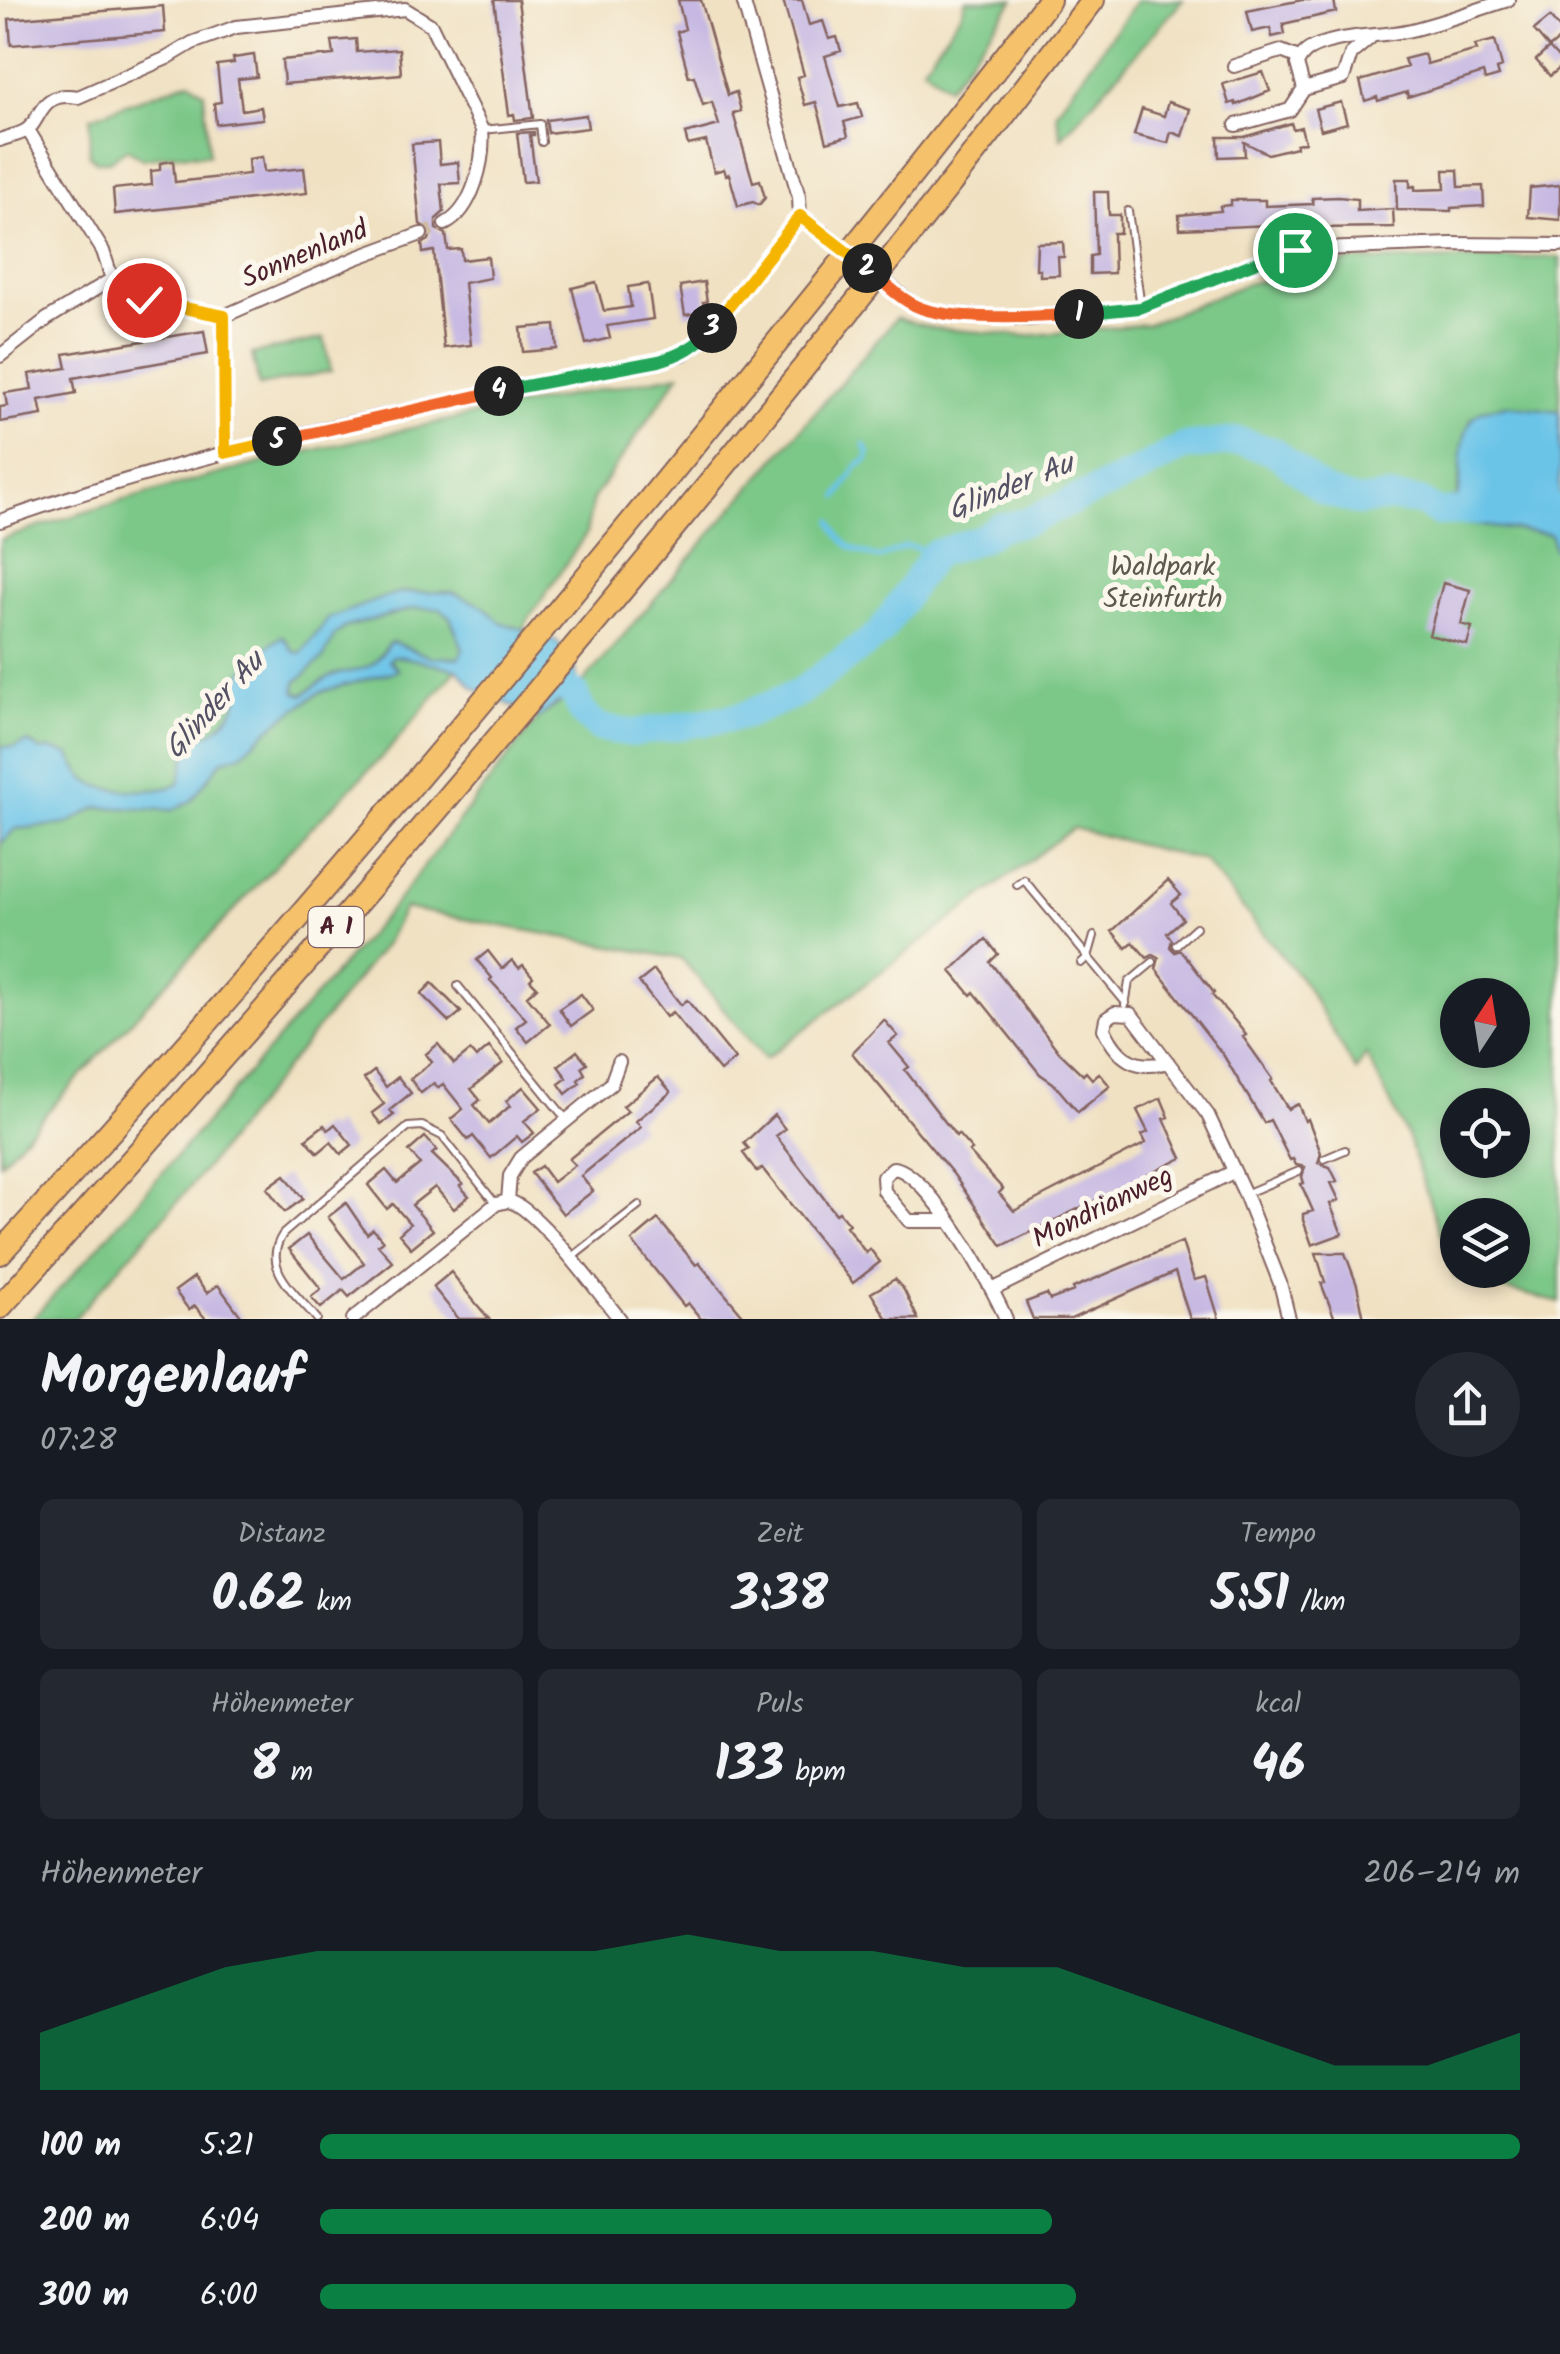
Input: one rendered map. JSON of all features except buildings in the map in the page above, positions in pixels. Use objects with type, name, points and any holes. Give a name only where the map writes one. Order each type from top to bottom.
[{"type":"highway","name":"A 1","points":[[0,1253],[458,732],[608,552],[1049,0]]},
{"type":"highway","name":"A 1","points":[[0,1307],[181,1107],[492,747],[828,338],[1093,0]]},
{"type":"street","points":[[0,521],[225,453],[488,393],[683,354],[702,340],[800,216],[799,197],[744,0]]},
{"type":"street","points":[[1304,89],[1297,64],[1305,51],[1344,38],[1370,38],[1412,29],[1508,0]]},
{"type":"street","points":[[0,140],[28,130],[46,102],[66,95],[78,96],[236,26],[405,10],[431,25],[482,130],[482,150],[467,204],[458,218],[446,224]]},
{"type":"street","points":[[1236,125],[1290,110],[1304,89],[1343,78],[1350,54],[1370,38]]},
{"type":"street","points":[[1234,66],[1281,51],[1299,58]]},
{"type":"street","points":[[28,130],[102,252],[112,278],[144,300],[224,316]]},
{"type":"street","points":[[800,216],[914,306],[930,312],[1029,318],[1141,308],[1295,250],[1433,244],[1560,245]]},
{"type":"street","name":"Sonnenland","points":[[225,453],[224,316],[421,234]]},
{"type":"street","points":[[6,351],[48,318],[112,278]]},
{"type":"street","points":[[1168,1062],[1149,1067],[1128,1062],[1111,1045],[1104,1029],[1106,1019],[1125,1007],[1132,1014],[1168,1062],[1208,1116],[1245,1194],[1280,1283],[1289,1319]]},
{"type":"street","points":[[353,1319],[502,1202],[521,1158],[611,1084],[619,1062]]},
{"type":"street","points":[[949,1221],[909,1221],[884,1191],[883,1177],[892,1168],[909,1172],[949,1221],[994,1289],[1006,1319]]},
{"type":"street","name":"Mondrianweg","points":[[994,1289],[1233,1172]]},
{"type":"street","points":[[502,1202],[519,1203],[536,1217],[620,1319]]},
{"type":"lane","points":[[482,130],[540,124],[542,142]]},
{"type":"lane","points":[[1128,211],[1141,308]]},
{"type":"lane","points":[[1017,885],[1024,880],[1125,1007]]},
{"type":"lane","points":[[1176,944],[1196,928]]},
{"type":"lane","points":[[1085,960],[1094,936]]},
{"type":"lane","points":[[1125,1007],[1129,982],[1153,962]]},
{"type":"lane","points":[[458,986],[567,1120]]},
{"type":"lane","points":[[317,1319],[277,1270],[275,1246],[284,1234],[408,1128],[422,1126],[442,1136],[502,1202]]},
{"type":"lane","points":[[1324,1159],[1345,1150]]},
{"type":"lane","points":[[1245,1194],[1299,1171]]},
{"type":"lane","points":[[570,1258],[640,1205]]},
{"type":"green space","points":[[966,0],[1014,0],[948,87],[923,67],[961,14]]},
{"type":"green space","points":[[1137,0],[1183,0],[1061,138],[1056,112]]},
{"type":"green space","points":[[190,81],[204,92],[209,155],[173,154],[143,159],[127,149],[110,161],[96,161],[89,155],[91,117]]},
{"type":"green space","name":"Waldpark Steinfurth","points":[[1560,257],[1560,411],[1506,405],[1472,418],[1452,517],[1467,524],[1551,534],[1554,549],[1560,550],[1560,1303],[1499,1288],[1530,1288],[1530,1198],[1440,1198],[1440,1233],[1408,1138],[1366,1054],[1356,1071],[1305,984],[1204,861],[1073,828],[765,1059],[682,959],[404,908],[385,944],[191,1186],[74,1319],[32,1319],[395,904],[538,718],[574,693],[896,318],[933,328],[1025,336],[1148,324],[1246,284],[1350,261]]},
{"type":"green space","points":[[324,338],[331,371],[259,386],[252,354]]},
{"type":"green space","points":[[680,374],[593,499],[586,534],[521,631],[499,622],[483,606],[410,592],[396,593],[329,618],[301,653],[294,652],[282,637],[240,677],[235,684],[237,696],[230,715],[190,754],[179,785],[170,788],[107,788],[85,778],[69,754],[41,751],[28,742],[0,747],[0,540],[252,465]]},
{"type":"green space","points":[[415,608],[440,608],[450,617],[463,649],[457,669],[387,752],[298,841],[0,1163],[0,844],[15,829],[66,824],[98,807],[173,810],[192,799],[222,760],[241,754],[320,692],[398,670],[389,659],[392,656],[449,660],[393,642],[368,667],[333,675],[303,695],[295,692],[296,682],[323,658],[335,635],[346,627]]},
{"type":"water","points":[[1506,405],[1560,411],[1560,550],[1554,549],[1551,534],[1467,524],[1448,516],[1451,498],[1458,498],[1468,427],[1482,411]]},
{"type":"water","points":[[452,592],[483,606],[500,622],[557,641],[576,672],[579,687],[538,718],[474,688],[457,669],[393,656],[389,660],[399,670],[320,692],[241,754],[222,760],[192,800],[173,810],[98,807],[66,824],[15,829],[0,844],[0,747],[28,742],[41,751],[69,754],[85,778],[107,788],[146,790],[179,784],[190,739],[214,731],[231,713],[239,698],[235,684],[244,670],[262,659],[264,649],[282,636],[294,652],[301,653],[329,618],[396,593]],"holes":[[[415,608],[441,609],[450,617],[463,649],[459,658],[430,657],[393,642],[368,667],[333,675],[303,695],[295,692],[296,682],[323,658],[335,635],[346,627]]]},
{"type":"waterway","name":"Glinder Au","points":[[542,675],[574,693],[583,714],[600,728],[633,733],[743,716],[799,693],[879,634],[934,554],[980,539],[999,527],[1026,522],[1183,447],[1239,441],[1275,452],[1323,491],[1358,502],[1389,498],[1421,502],[1438,512],[1560,509]]},
{"type":"waterway","points":[[838,497],[857,466],[867,460],[869,453],[864,445]]},
{"type":"waterway","points":[[832,521],[839,536],[856,550],[880,558],[906,546],[919,548],[926,566]]},
{"type":"tunnel","points":[[421,234],[445,224]]},
{"type":"route","points":[[144,300],[224,316],[225,453],[488,393],[683,354],[702,340],[800,216],[914,306],[930,312],[1029,318],[1140,308],[1295,250]]}]
